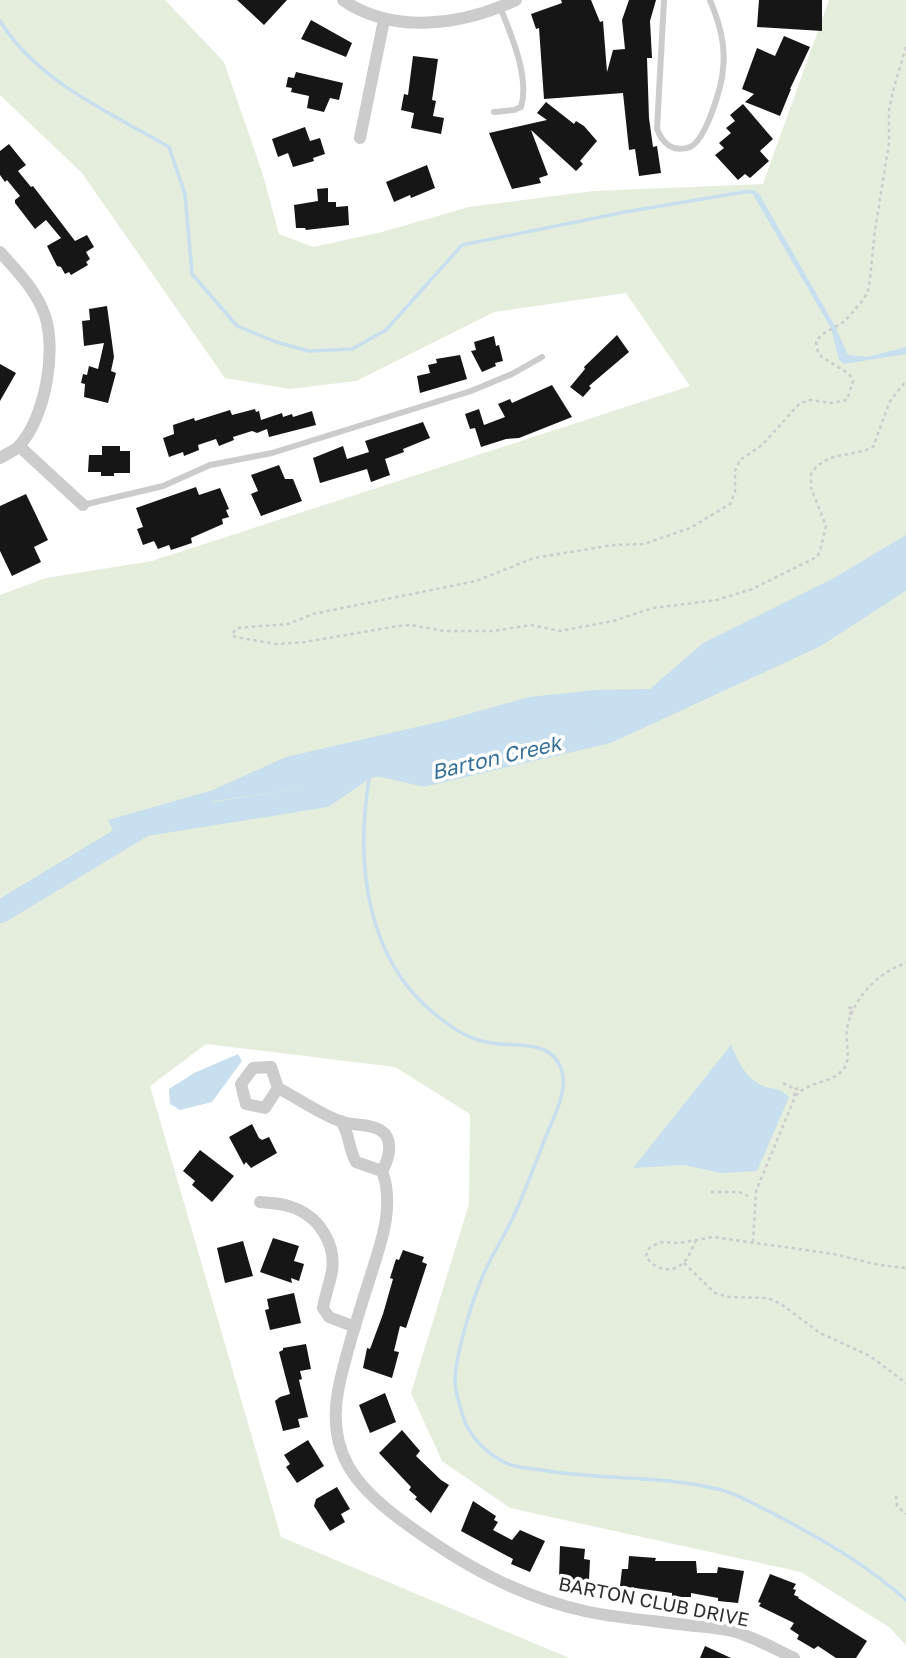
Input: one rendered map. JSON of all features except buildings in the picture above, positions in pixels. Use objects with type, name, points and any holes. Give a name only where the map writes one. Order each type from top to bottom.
[{"type":"street","points":[[343,0],[384,20],[428,23],[464,18],[500,8],[516,0]]},
{"type":"street","points":[[360,138],[384,20]]},
{"type":"street","points":[[0,253],[29,283],[44,311],[50,339],[42,406],[19,446],[0,458]]},
{"type":"street","points":[[19,446],[83,505]]},
{"type":"street","name":"BARTON CLUB DRIVE","points":[[278,1088],[341,1121],[373,1127],[386,1135],[389,1143],[387,1164],[382,1171],[388,1203],[384,1229],[355,1327],[336,1405],[337,1435],[351,1472],[377,1502],[458,1559],[496,1581],[526,1593],[607,1615],[736,1632],[794,1658]]},
{"type":"street","points":[[341,1121],[348,1131],[349,1145],[356,1162],[382,1171]]},
{"type":"street","points":[[260,1202],[285,1204],[297,1209],[315,1221],[322,1230],[331,1246],[332,1256],[332,1269],[323,1308],[329,1317],[355,1327]]},
{"type":"lane","points":[[664,0],[657,128],[660,138],[671,147],[679,149],[690,148],[700,137],[717,97],[723,71],[724,46],[719,21],[710,0]]},
{"type":"lane","points":[[494,112],[521,107],[524,95],[514,42],[500,8]]},
{"type":"lane","points":[[83,505],[163,486],[210,465],[272,453],[471,391],[512,374],[542,357]]},
{"type":"path","points":[[906,47],[890,105],[885,175],[876,223],[869,288],[864,299],[845,321],[821,334],[816,342],[818,352],[826,361],[849,374],[853,381],[847,400],[810,400],[800,404],[762,445],[740,460],[735,471],[735,492],[730,504],[690,528],[644,544],[613,545],[534,558],[476,581],[313,614],[280,626],[237,628],[232,634],[276,644],[305,642],[398,626],[444,631],[493,631],[531,625],[560,631],[613,621],[653,608],[717,600],[752,589],[817,557],[825,538],[826,526],[811,488],[811,474],[824,460],[842,453],[873,447],[881,431],[886,408],[906,381]]},
{"type":"path","points":[[783,1083],[795,1089],[805,1087],[831,1080],[844,1068],[847,1031],[855,1007],[877,979],[906,963]]},
{"type":"path","points":[[753,1242],[755,1194],[762,1173],[794,1100],[805,1087]]},
{"type":"path","points":[[794,1100],[795,1089]]},
{"type":"path","points":[[711,1192],[739,1192],[755,1200]]},
{"type":"path","points":[[748,1196],[755,1194]]},
{"type":"path","points":[[696,1240],[684,1263],[670,1269],[662,1269],[650,1263],[646,1256],[650,1247],[661,1242],[679,1243],[696,1240],[713,1237],[834,1254],[879,1265],[906,1268]]},
{"type":"path","points":[[684,1263],[715,1293],[729,1297],[768,1298],[820,1334],[870,1356],[906,1383]]},
{"type":"path","points":[[896,1496],[897,1506],[906,1514]]},
{"type":"green space","points":[[0,0],[165,0],[224,62],[262,172],[279,234],[313,247],[382,232],[469,207],[593,191],[763,184],[829,0],[906,0],[906,1645],[889,1627],[801,1572],[510,1508],[442,1461],[411,1393],[469,1204],[470,1114],[395,1067],[206,1044],[150,1086],[281,1537],[569,1658],[0,1658],[0,595],[46,578],[152,561],[690,386],[626,293],[494,312],[356,381],[290,389],[225,378],[82,173],[0,95]]},
{"type":"water","points":[[758,192],[835,326],[848,355],[867,357],[906,347],[906,354],[844,364],[839,360],[831,328],[755,198]]},
{"type":"water","points":[[906,535],[906,570],[829,620],[709,686],[611,721],[458,760],[370,778],[215,801],[118,841],[108,820],[213,790],[286,757],[447,720],[529,697],[596,690],[650,689],[703,643],[832,579]]},
{"type":"water","points":[[731,1045],[751,1078],[789,1097],[757,1171],[721,1173],[684,1165],[633,1168]]},
{"type":"water","points":[[238,1054],[242,1061],[212,1102],[180,1110],[170,1104],[169,1089],[194,1073]]},
{"type":"waterway","points":[[0,21],[16,42],[54,78],[99,108],[169,147],[185,194],[192,274],[237,326],[276,342],[309,351],[352,349],[386,330],[462,245],[625,212],[744,192],[754,192],[757,198]]},
{"type":"waterway","name":"Barton Creek","points":[[0,912],[144,825],[324,796],[372,763],[424,775],[607,732],[815,636],[906,577]]},
{"type":"waterway","points":[[370,774],[364,839],[365,872],[370,905],[393,965],[412,992],[453,1028],[479,1040],[547,1051],[554,1057],[563,1074],[557,1109],[516,1211],[479,1284],[462,1340],[455,1383],[463,1417],[472,1435],[492,1454],[517,1467],[671,1481],[729,1492],[825,1542],[859,1563],[906,1600]]}]
